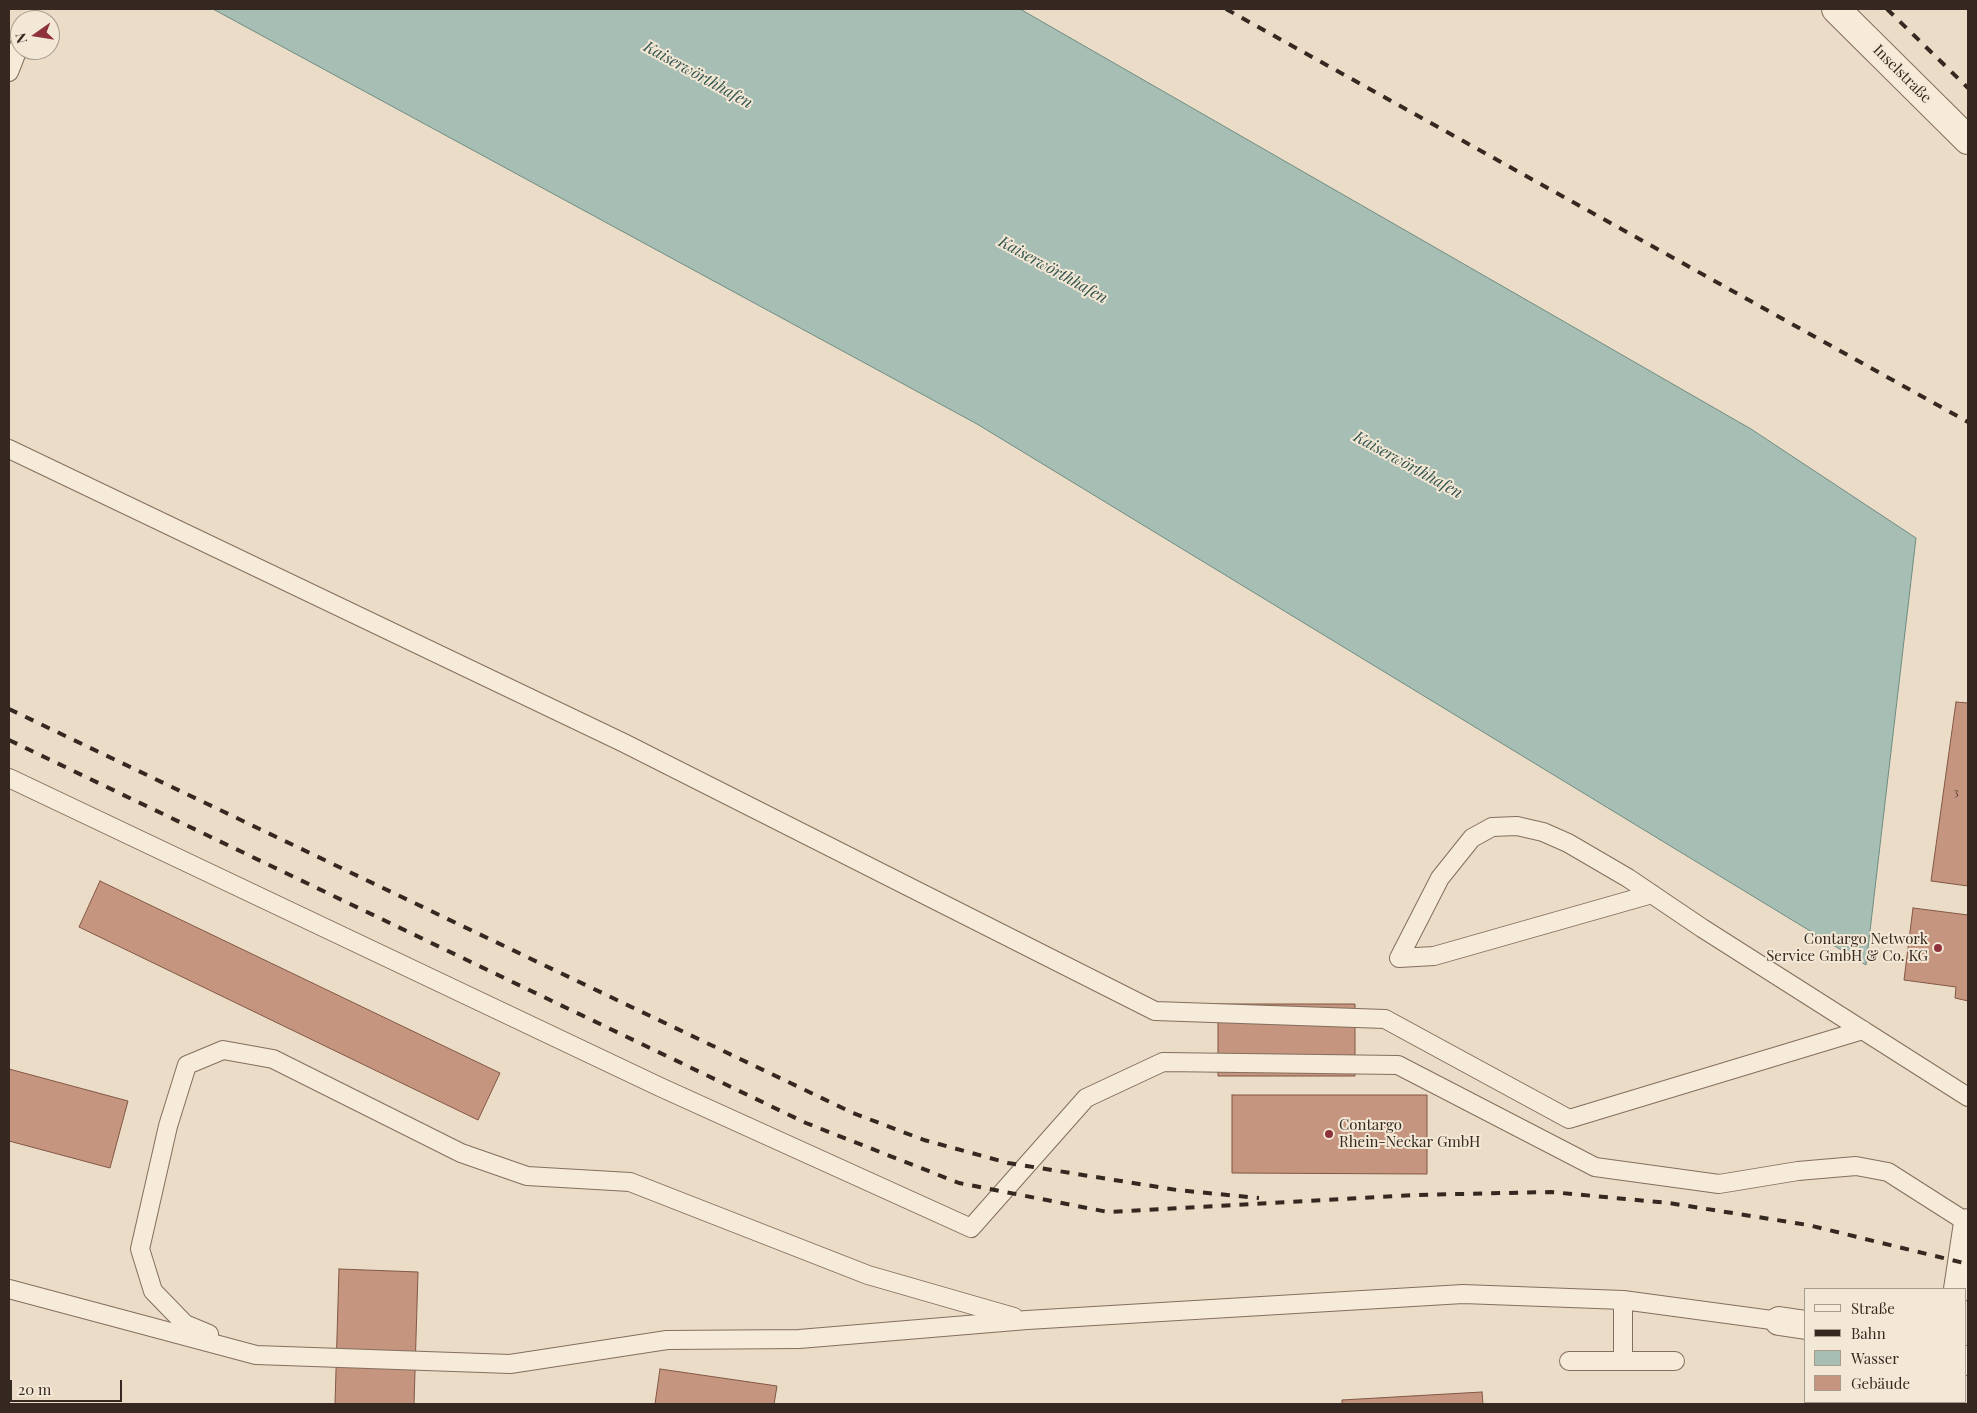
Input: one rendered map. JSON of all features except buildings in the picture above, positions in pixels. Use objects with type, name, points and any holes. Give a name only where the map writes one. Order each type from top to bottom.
[{"type":"street","name":"Inselstraße","points":[[1836,9],[1968,140]]},
{"type":"street","points":[[1958,1288],[1968,1223]]},
{"type":"street","points":[[1779,1321],[1804,1325]]},
{"type":"lane","points":[[9,72],[13,60]]},
{"type":"lane","points":[[9,449],[624,743],[1155,1011],[1384,1019],[1569,1119],[1863,1030]]},
{"type":"lane","points":[[9,778],[660,1087],[971,1228],[1086,1098],[1162,1062],[1398,1065],[1595,1168],[1719,1184],[1798,1171],[1856,1166],[1888,1172],[1968,1223]]},
{"type":"lane","points":[[1652,894],[1434,956],[1399,958],[1440,878],[1472,838],[1492,827],[1517,826],[1543,832],[1568,844],[1652,894],[1702,928],[1968,1097]]},
{"type":"lane","points":[[256,1355],[186,1324],[153,1291],[140,1250],[168,1126],[187,1065],[222,1050],[274,1059],[461,1153],[528,1176],[630,1182],[868,1275],[1027,1320]]},
{"type":"lane","points":[[9,1289],[256,1355],[510,1364],[667,1340],[799,1339],[1027,1320],[1463,1294],[1623,1300],[1779,1321]]},
{"type":"lane","points":[[1623,1300],[1623,1361]]},
{"type":"lane","points":[[1569,1361],[1675,1361]]},
{"type":"water","name":"Kaiserwörthhafen","points":[[213,9],[1020,9],[1751,429],[1916,538],[1866,965],[977,424]]},
{"type":"railway","points":[[1226,9],[1968,422]]},
{"type":"railway","points":[[1887,9],[1968,88]]},
{"type":"railway","points":[[9,709],[853,1113],[924,1140],[1008,1163],[1177,1190],[1259,1198]]},
{"type":"railway","points":[[9,740],[806,1123],[959,1183],[1108,1212],[1414,1195],[1551,1192],[1669,1203],[1808,1225],[1968,1264]]},
{"type":"place","name":"Contargo Network Service GmbH & Co. KG","points":[[1938,948]]},
{"type":"place","name":"Contargo Rhein-Neckar GmbH","points":[[1329,1134]]}]
